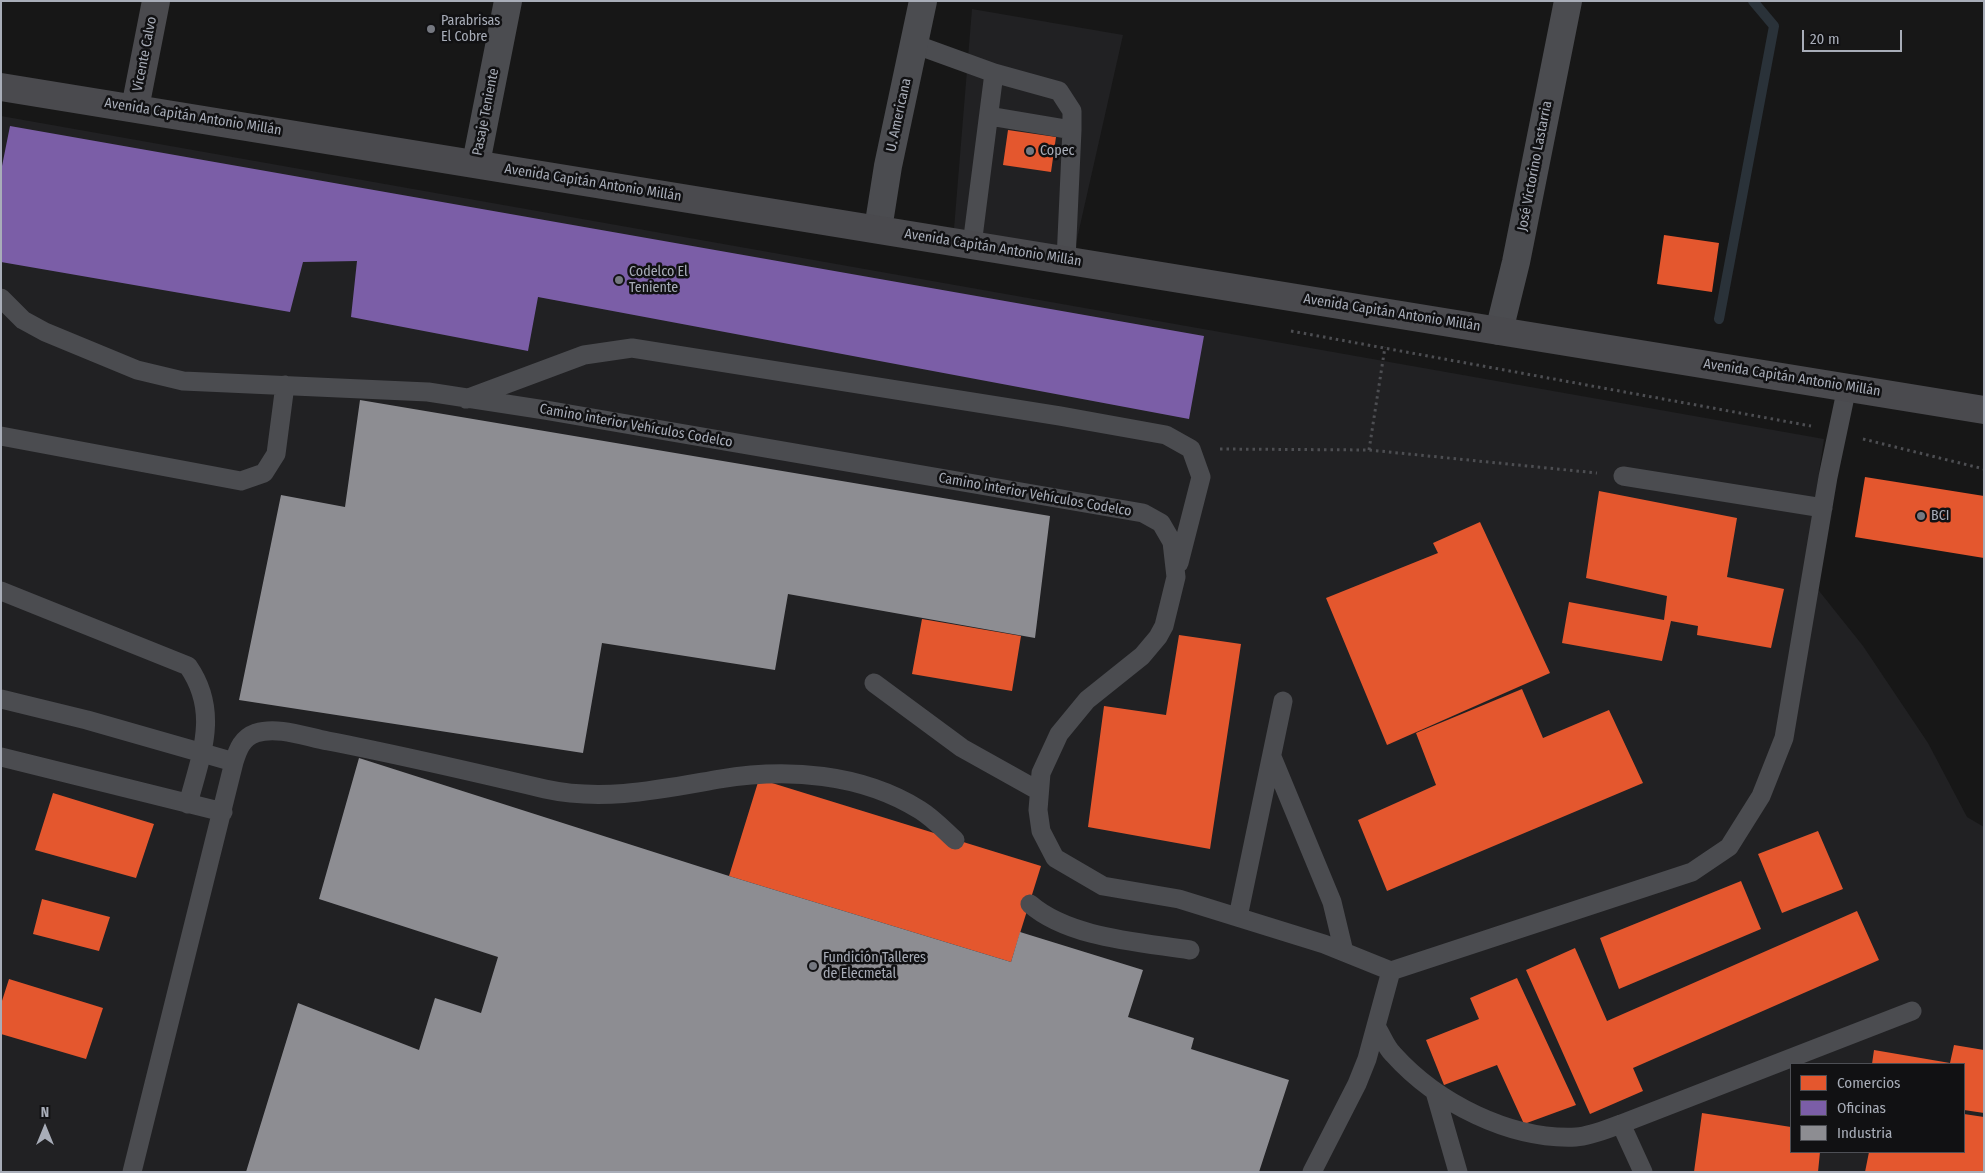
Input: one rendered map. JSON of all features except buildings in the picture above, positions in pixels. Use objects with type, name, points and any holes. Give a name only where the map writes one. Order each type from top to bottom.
[{"type":"main road","name":"Vicente Calvo","points":[[135,108],[156,1]]},
{"type":"main road","name":"Avenida Capitán Antonio Millán","points":[[1,87],[1984,410]]},
{"type":"street","name":"Pasaje Teniente","points":[[476,164],[508,1]]},
{"type":"street","name":"U. Americana","points":[[878,229],[888,166],[923,1]]},
{"type":"street","name":"José Victorino Lastarria","points":[[1499,331],[1516,262],[1568,1]]},
{"type":"lane","points":[[914,44],[994,73],[1059,91],[1072,111],[1066,260]]},
{"type":"lane","points":[[972,245],[994,73]]},
{"type":"lane","points":[[989,116],[1072,130]]},
{"type":"lane","name":"Camino interior Vehículos Codelco","points":[[4,303],[23,320],[45,332],[137,370],[183,381],[428,392],[545,410],[1143,514],[1161,523],[1172,542],[1176,577],[1168,611],[1158,637],[1142,656],[1100,688],[1071,718],[1059,734],[1049,753],[1041,773],[1039,791],[1041,831],[1055,858],[1103,886],[1179,899],[1238,916],[1324,944],[1391,971]]},
{"type":"lane","points":[[465,399],[584,355],[632,348],[1060,416],[1166,436],[1191,449],[1201,477],[1176,577]]},
{"type":"lane","points":[[1,436],[242,481],[264,472],[276,454],[285,385]]},
{"type":"lane","points":[[1312,1172],[1357,1084],[1377,1028],[1391,971],[1692,872],[1729,847],[1761,796],[1784,738],[1823,508],[1847,387]]},
{"type":"lane","points":[[1623,476],[1823,508]]},
{"type":"lane","points":[[1,591],[188,666],[200,683],[207,715],[202,754],[188,804]]},
{"type":"lane","points":[[874,683],[962,748],[1039,791]]},
{"type":"lane","points":[[1,699],[87,720],[234,762]]},
{"type":"lane","points":[[1238,916],[1283,702]]},
{"type":"lane","points":[[132,1172],[234,762],[240,744],[255,734],[274,731],[376,750],[562,793],[597,795],[650,792],[722,779],[787,773],[812,774],[865,786],[899,798],[922,811],[955,840]]},
{"type":"lane","points":[[1,757],[223,812]]},
{"type":"lane","points":[[1272,757],[1332,902],[1344,952]]},
{"type":"lane","points":[[1030,904],[1036,909],[1076,928],[1107,936],[1190,950]]},
{"type":"lane","points":[[1377,1028],[1392,1053],[1435,1092],[1481,1116],[1507,1126],[1542,1136],[1578,1137],[1621,1124],[1912,1011]]},
{"type":"lane","points":[[1435,1092],[1458,1172]]},
{"type":"lane","points":[[1621,1124],[1644,1171]]},
{"type":"path","points":[[1369,450],[1390,313]]},
{"type":"path","points":[[1191,449],[1369,450],[1623,476]]},
{"type":"shaded area","points":[[972,9],[1123,35],[1072,261],[953,241]]},
{"type":"shaded area","points":[[1,116],[1824,439],[1804,572],[1863,646],[1928,743],[1967,817],[1984,827],[1984,1172],[1,1172]]},
{"type":"waterway","points":[[1719,319],[1774,26],[1753,1]]},
{"type":"place","name":"Parabrisas El Cobre","points":[[431,29]]},
{"type":"place","name":"Copec","points":[[1030,151]]},
{"type":"place","name":"Codelco El Teniente","points":[[619,280]]},
{"type":"place","name":"BCI","points":[[1921,516]]},
{"type":"place","name":"Fundición Talleres de Elecmetal","points":[[813,966]]}]
